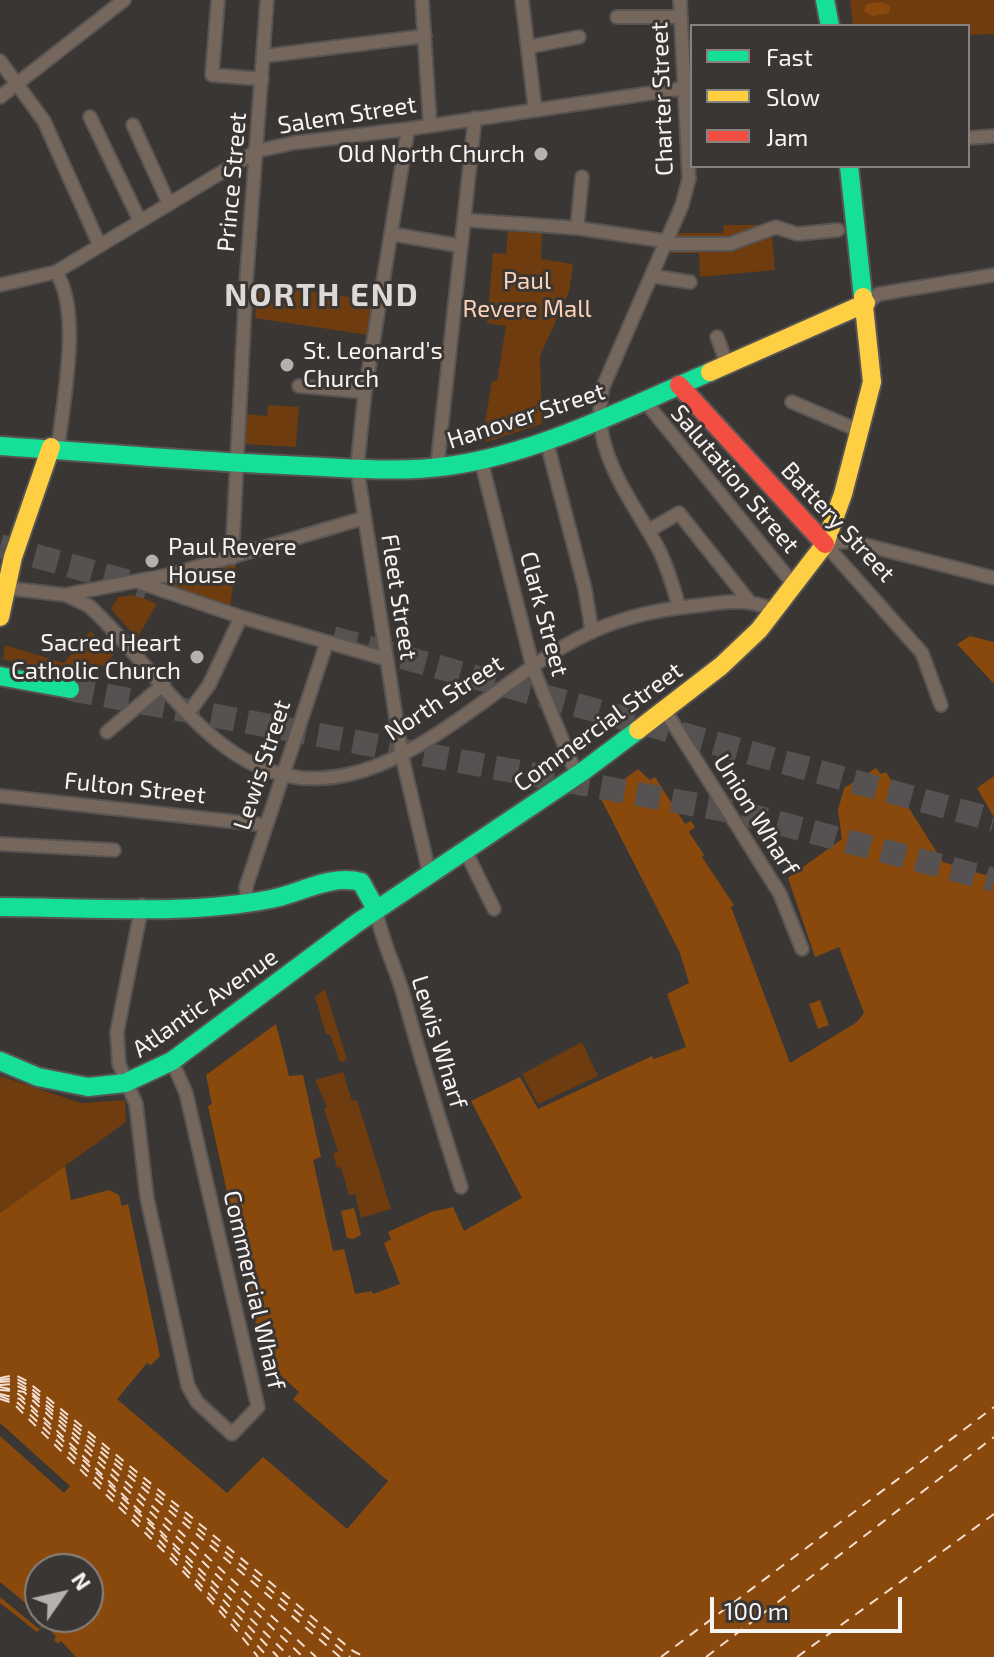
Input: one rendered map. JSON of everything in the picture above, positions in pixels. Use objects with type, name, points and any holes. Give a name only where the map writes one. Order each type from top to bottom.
[{"type":"main road","points":[[825,0],[830,24]]},
{"type":"main road","name":"Commercial Street","points":[[376,909],[577,776],[735,654],[776,610],[825,544],[872,382],[849,168]]},
{"type":"main road","name":"Hanover Street","points":[[0,446],[54,447],[236,463],[437,468],[481,460],[600,420],[726,361],[866,303]]},
{"type":"main road","name":"Battery Street","points":[[679,385],[825,544]]},
{"type":"main road","points":[[0,617],[3,588],[54,447]]},
{"type":"main road","points":[[0,676],[70,689]]},
{"type":"main road","points":[[0,907],[247,902],[290,896],[345,878],[361,882],[376,909]]},
{"type":"main road","name":"Atlantic Avenue","points":[[0,1061],[38,1077],[73,1085],[106,1087],[125,1083],[172,1061],[376,909]]},
{"type":"street","points":[[0,97],[124,0]]},
{"type":"street","points":[[218,0],[212,75],[262,79]]},
{"type":"street","name":"Prince Street","points":[[232,558],[267,0]]},
{"type":"street","points":[[422,0],[430,124]]},
{"type":"street","points":[[522,0],[535,109]]},
{"type":"street","name":"Charter Street","points":[[680,0],[687,48],[685,88],[690,138]]},
{"type":"street","points":[[617,17],[681,17]]},
{"type":"street","points":[[264,56],[425,36]]},
{"type":"street","points":[[528,47],[579,37]]},
{"type":"street","points":[[0,61],[44,121],[99,244]]},
{"type":"street","name":"Salem Street","points":[[1,280],[56,272],[257,151],[293,143],[685,88]]},
{"type":"street","points":[[90,117],[140,221]]},
{"type":"street","points":[[437,468],[475,118]]},
{"type":"street","points":[[133,125],[169,204]]},
{"type":"street","name":"Fleet Street","points":[[408,129],[365,392],[357,468],[402,756],[429,872]]},
{"type":"street","points":[[970,138],[994,136]]},
{"type":"street","name":"Charter Street","points":[[600,420],[603,387],[667,243],[686,192],[690,157]]},
{"type":"street","points":[[577,228],[582,177]]},
{"type":"street","points":[[465,220],[577,228],[667,243],[730,244],[776,227],[797,234],[838,230]]},
{"type":"street","points":[[392,234],[461,246]]},
{"type":"street","points":[[54,447],[68,332],[63,283],[56,272]]},
{"type":"street","name":"Hanover Street","points":[[866,303],[879,294],[994,275]]},
{"type":"street","points":[[651,276],[690,282]]},
{"type":"street","points":[[717,337],[726,361]]},
{"type":"street","points":[[299,386],[365,392]]},
{"type":"street","name":"Salutation Street","points":[[644,400],[794,585]]},
{"type":"street","points":[[792,402],[860,431]]},
{"type":"street","points":[[600,420],[611,464],[666,566],[679,607]]},
{"type":"street","points":[[546,439],[585,589],[592,632]]},
{"type":"street","name":"Clark Street","points":[[481,460],[533,668],[577,776]]},
{"type":"street","points":[[648,531],[679,513],[748,600]]},
{"type":"street","points":[[66,595],[139,582],[232,558],[364,518]]},
{"type":"street","points":[[825,544],[850,541],[994,578]]},
{"type":"street","name":"Battery Street","points":[[825,544],[922,653],[941,705]]},
{"type":"street","points":[[139,582],[241,617],[386,659]]},
{"type":"street","name":"North Street","points":[[3,588],[66,595],[98,615],[189,712],[240,757],[281,775],[335,777],[370,769],[402,756],[592,632],[634,617],[679,607],[748,600],[776,610]]},
{"type":"street","points":[[189,712],[209,685],[241,617]]},
{"type":"street","name":"Lewis Street","points":[[247,902],[246,887],[265,825],[327,642]]},
{"type":"street","points":[[107,732],[164,684]]},
{"type":"street","name":"Union Wharf","points":[[664,709],[780,894],[802,949]]},
{"type":"street","name":"Fulton Street","points":[[0,796],[265,825]]},
{"type":"street","points":[[0,844],[114,850]]},
{"type":"street","points":[[465,850],[494,909]]},
{"type":"street","points":[[125,1083],[119,1064],[117,1032],[142,905]]},
{"type":"street","name":"Lewis Wharf","points":[[376,909],[382,940],[404,995],[412,1034],[461,1187]]},
{"type":"street","name":"Commercial Wharf","points":[[125,1083],[136,1104],[147,1198],[188,1386],[197,1402],[232,1434],[258,1407],[188,1099],[172,1061]]},
{"type":"green space","points":[[850,0],[994,0],[994,34],[970,35],[970,24],[853,24]]},
{"type":"green space","points":[[724,225],[771,225],[775,270],[700,277],[699,253],[670,253],[677,233],[723,233]]},
{"type":"green space","name":"Paul Revere Mall","points":[[508,231],[542,232],[541,259],[573,264],[569,292],[540,356],[542,424],[486,442],[485,423],[492,381],[497,381],[506,326],[487,323],[493,253],[506,254]]},
{"type":"green space","points":[[257,283],[374,301],[368,335],[255,318]]},
{"type":"green space","points":[[268,405],[299,407],[296,447],[244,444],[245,414],[267,416]]},
{"type":"green space","points":[[237,557],[229,613],[139,582]]},
{"type":"green space","points":[[137,595],[157,604],[137,638],[111,609],[118,597]]},
{"type":"green space","points":[[90,631],[114,654],[104,666],[81,662],[77,681],[3,659],[5,645],[64,663]]},
{"type":"green space","points":[[325,989],[347,1060],[340,1062],[330,1034],[326,1034],[315,997]]},
{"type":"green space","points":[[582,1042],[598,1076],[538,1104],[522,1074]]},
{"type":"green space","points":[[343,1072],[352,1101],[357,1100],[391,1209],[361,1218],[355,1194],[349,1195],[341,1167],[337,1168],[333,1153],[338,1152],[324,1109],[327,1107],[315,1080]]},
{"type":"green space","points":[[0,1076],[81,1103],[125,1100],[126,1122],[0,1213]]},
{"type":"shaded area","points":[[881,2],[890,6],[889,13],[873,16],[864,12],[866,4]]},
{"type":"shaded area","points":[[970,636],[994,642],[994,684],[957,644]]},
{"type":"shaded area","points":[[876,768],[881,774],[886,772],[943,862],[985,875],[994,870],[994,1657],[76,1657],[61,1641],[58,1644],[54,1640],[56,1636],[53,1633],[104,1633],[104,1553],[24,1553],[24,1622],[0,1603],[0,1213],[65,1166],[71,1200],[109,1190],[119,1195],[122,1206],[128,1204],[160,1356],[151,1365],[147,1363],[117,1399],[227,1493],[263,1457],[347,1529],[388,1481],[293,1399],[299,1392],[264,1360],[208,1106],[212,1104],[206,1075],[276,1024],[289,1076],[303,1075],[321,1157],[313,1160],[333,1251],[344,1249],[355,1294],[372,1291],[373,1294],[400,1284],[384,1243],[391,1239],[388,1232],[431,1212],[453,1207],[464,1231],[522,1198],[471,1101],[520,1077],[538,1109],[652,1056],[654,1059],[686,1047],[667,994],[689,983],[680,953],[600,797],[638,769],[650,780],[655,777],[685,824],[691,821],[695,827],[689,832],[734,905],[731,907],[790,1063],[857,1022],[864,1013],[839,947],[815,957],[788,878],[842,839],[838,810],[844,788]]},
{"type":"shaded area","points":[[994,776],[994,817],[977,788]]},
{"type":"shaded area","points":[[820,1000],[829,1025],[818,1029],[809,1004]]},
{"type":"shaded area","points":[[354,1208],[361,1235],[353,1239],[347,1238],[341,1211]]},
{"type":"pier","points":[[0,1423],[70,1486],[64,1493],[0,1436]]},
{"type":"pier","points":[[0,1582],[24,1602],[24,1617],[0,1597]]},
{"type":"ferry route","points":[[0,1378],[15,1375],[27,1381],[353,1651],[365,1657]]},
{"type":"ferry route","points":[[0,1380],[15,1378],[26,1384],[350,1657]]},
{"type":"ferry route","points":[[0,1382],[15,1381],[25,1387],[340,1657]]},
{"type":"ferry route","points":[[0,1385],[13,1384],[26,1390],[316,1657]]},
{"type":"ferry route","points":[[0,1387],[24,1392],[303,1657]]},
{"type":"ferry route","points":[[0,1390],[14,1391],[21,1396],[290,1657]]},
{"type":"ferry route","points":[[0,1394],[20,1399],[159,1533],[278,1657]]},
{"type":"ferry route","points":[[0,1396],[18,1403],[155,1536],[268,1657]]},
{"type":"ferry route","points":[[0,1399],[13,1403],[139,1527],[200,1590],[258,1657]]},
{"type":"ferry route","points":[[661,1657],[994,1407]]},
{"type":"ferry route","points":[[706,1657],[994,1437]]},
{"type":"ferry route","points":[[797,1657],[994,1514]]},
{"type":"tunnel","points":[[0,546],[147,587]]},
{"type":"tunnel","points":[[333,638],[994,820]]},
{"type":"tunnel","points":[[70,689],[741,813],[994,880]]},
{"type":"traffic: fast","points":[[825,0],[830,24]]},
{"type":"traffic: fast","points":[[849,168],[863,297]]},
{"type":"traffic: fast","points":[[0,446],[265,464],[430,468],[481,460],[549,440],[710,372]]},
{"type":"traffic: fast","points":[[0,676],[70,689]]},
{"type":"traffic: fast","points":[[0,1061],[38,1077],[88,1087],[125,1083],[172,1061],[357,923],[582,772],[638,730]]},
{"type":"traffic: fast","points":[[0,907],[204,907],[271,899],[327,882],[349,880],[361,882],[376,909]]},
{"type":"traffic: slow","points":[[638,730],[721,666],[759,630],[825,544],[843,494],[872,382],[863,297]]},
{"type":"traffic: slow","points":[[710,372],[866,303]]},
{"type":"traffic: slow","points":[[0,617],[13,557],[51,447]]},
{"type":"traffic: jam","points":[[679,385],[825,544]]},
{"type":"place","name":"Old North Church","points":[[541,154]]},
{"type":"place","name":"St. Leonard's Church","points":[[287,365]]},
{"type":"place","name":"Paul Revere House","points":[[152,561]]},
{"type":"place","name":"Sacred Heart Catholic Church","points":[[197,657]]},
{"type":"district","name":"NORTH END","points":[[322,295]]}]
